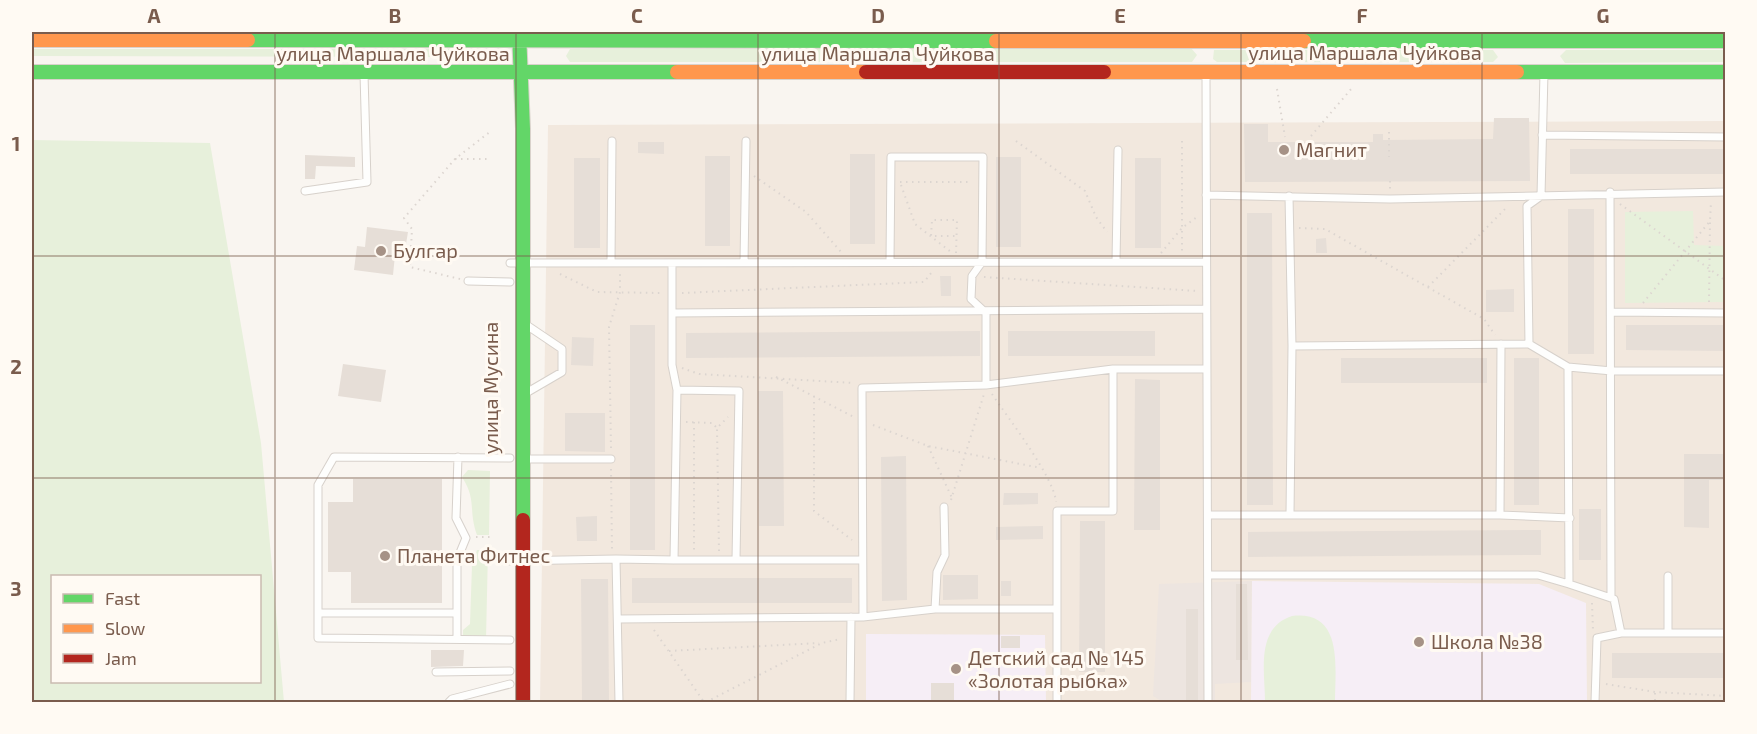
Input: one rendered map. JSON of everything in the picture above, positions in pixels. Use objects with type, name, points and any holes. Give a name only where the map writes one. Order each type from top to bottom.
[{"type":"main road","name":"улица Маршала Чуйкова","points":[[32,40],[80,36],[519,36],[567,40],[982,52],[1206,56],[1510,51],[1543,57],[1628,36],[1725,41]]},
{"type":"main road","name":"улица Мусина","points":[[517,458],[524,394],[524,323],[517,263],[511,130],[520,74],[519,36]]},
{"type":"main road","name":"улица Маршала Чуйкова","points":[[32,72],[563,74],[982,52],[1102,36],[1206,56],[1240,36],[1367,36],[1510,51],[1543,57],[1725,72]]},
{"type":"main road","points":[[563,74],[559,57],[567,40]]},
{"type":"main road","name":"улица Мусина","points":[[517,263],[510,282],[523,702]]},
{"type":"main road","name":"улица Мусина","points":[[509,702],[510,640],[517,561]]},
{"type":"lane","points":[[1206,56],[1208,702]]},
{"type":"lane","points":[[1541,196],[1543,57]]},
{"type":"lane","points":[[306,191],[367,182],[364,74]]},
{"type":"lane","points":[[1542,135],[1725,137]]},
{"type":"lane","points":[[611,263],[612,141]]},
{"type":"lane","points":[[744,263],[746,141]]},
{"type":"lane","points":[[1116,262],[1118,150]]},
{"type":"lane","points":[[890,262],[891,157],[983,157],[982,262],[972,276],[971,299],[986,313],[986,385]]},
{"type":"lane","points":[[1206,195],[1390,199],[1725,192]]},
{"type":"lane","points":[[1610,195],[1611,598]]},
{"type":"lane","points":[[1289,196],[1292,346],[1290,514]]},
{"type":"lane","points":[[1529,344],[1527,206],[1541,196]]},
{"type":"lane","points":[[517,263],[1206,262]]},
{"type":"lane","points":[[672,263],[672,365],[677,390],[674,560]]},
{"type":"lane","points":[[468,281],[510,282]]},
{"type":"lane","points":[[673,313],[986,313],[1206,309]]},
{"type":"lane","points":[[1611,312],[1725,313]]},
{"type":"lane","points":[[524,323],[562,349],[562,372],[524,394]]},
{"type":"lane","points":[[1500,514],[1501,344]]},
{"type":"lane","points":[[1292,346],[1529,344],[1568,367],[1612,371],[1725,371]]},
{"type":"lane","points":[[1568,367],[1569,584]]},
{"type":"lane","points":[[863,617],[862,388],[986,385],[1113,369],[1207,369]]},
{"type":"lane","points":[[1057,702],[1057,511],[1113,511],[1113,369]]},
{"type":"lane","points":[[677,390],[739,391],[736,560]]},
{"type":"lane","points":[[457,639],[457,560],[466,538],[456,518],[458,457]]},
{"type":"lane","points":[[510,640],[318,638],[318,485],[334,458],[611,459]]},
{"type":"lane","points":[[935,609],[937,572],[945,555],[944,507]]},
{"type":"lane","points":[[1208,515],[1500,514],[1570,518]]},
{"type":"lane","points":[[616,559],[619,702]]},
{"type":"lane","points":[[517,561],[861,560]]},
{"type":"lane","points":[[1209,575],[1538,575],[1592,594],[1614,599],[1621,633]]},
{"type":"lane","points":[[1668,576],[1668,633]]},
{"type":"lane","points":[[618,619],[863,617],[935,609],[1056,609]]},
{"type":"lane","points":[[318,613],[457,613]]},
{"type":"lane","points":[[850,702],[851,617]]},
{"type":"lane","points":[[1595,702],[1597,638],[1621,633],[1725,633]]},
{"type":"lane","points":[[436,672],[510,678]]},
{"type":"lane","points":[[449,702],[510,678]]},
{"type":"path","points":[[1277,87],[1285,137]]},
{"type":"path","points":[[1311,136],[1353,87]]},
{"type":"path","points":[[468,281],[410,267],[412,230],[404,218],[455,159],[491,131]]},
{"type":"path","points":[[1389,132],[1389,157]]},
{"type":"path","points":[[1016,141],[1085,191],[1095,217],[1117,243]]},
{"type":"path","points":[[1182,141],[1182,262]]},
{"type":"path","points":[[455,159],[491,159]]},
{"type":"path","points":[[744,169],[806,212],[850,262]]},
{"type":"path","points":[[891,182],[983,182]]},
{"type":"path","points":[[900,182],[915,224],[956,256],[957,220],[932,220],[931,236]]},
{"type":"path","points":[[1709,312],[1711,192]]},
{"type":"path","points":[[1610,195],[1725,281]]},
{"type":"path","points":[[1428,287],[1517,196]]},
{"type":"path","points":[[1154,262],[1182,228],[1206,210]]},
{"type":"path","points":[[1636,312],[1710,221]]},
{"type":"path","points":[[1290,228],[1325,229],[1484,319],[1501,344]]},
{"type":"path","points":[[931,236],[956,236]]},
{"type":"path","points":[[616,559],[612,551],[609,327],[620,292],[621,263]]},
{"type":"path","points":[[555,271],[597,291],[673,293],[924,282],[937,267]]},
{"type":"path","points":[[972,276],[1205,291]]},
{"type":"path","points":[[672,365],[699,374],[852,381],[862,388]]},
{"type":"path","points":[[776,377],[861,421],[928,446],[1041,468]]},
{"type":"path","points":[[944,507],[952,498],[986,385]]},
{"type":"path","points":[[986,385],[1041,468],[1056,496],[1057,511]]},
{"type":"path","points":[[814,396],[814,511],[861,547]]},
{"type":"path","points":[[717,428],[738,406]]},
{"type":"path","points":[[676,422],[712,423],[717,428],[719,560]]},
{"type":"path","points":[[694,422],[694,560]]},
{"type":"path","points":[[928,446],[952,498]]},
{"type":"path","points":[[1592,594],[1593,632],[1597,638]]},
{"type":"path","points":[[654,629],[705,702],[822,643]]},
{"type":"path","points":[[669,651],[822,643],[851,637]]},
{"type":"path","points":[[1595,682],[1655,692],[1725,696]]},
{"type":"path","points":[[1655,692],[1655,702]]},
{"type":"shaded area","points":[[1725,121],[1725,702],[540,702],[548,125]]},
{"type":"shaded area","points":[[1252,581],[1251,682],[1215,684],[1215,702],[1163,702],[1153,696],[1159,584]]},
{"type":"shaded area","name":"Школа №38","points":[[1252,581],[1539,584],[1586,603],[1587,702],[1251,702]]},
{"type":"shaded area","name":"Детский сад № 145 «Золотая рыбка»","points":[[866,634],[1045,635],[1046,702],[866,702]]},
{"type":"green space","points":[[1191,48],[1197,55],[1192,62],[994,62],[990,56],[994,49]]},
{"type":"green space","points":[[32,49],[462,49],[467,53],[466,56],[461,57],[32,56]]},
{"type":"green space","points":[[570,49],[968,49],[973,55],[968,62],[570,62],[566,56]]},
{"type":"green space","points":[[1214,50],[1493,50],[1498,57],[1493,62],[1217,62],[1213,59]]},
{"type":"green space","points":[[1566,50],[1726,50],[1725,62],[1565,63],[1560,56]]},
{"type":"green space","points":[[32,140],[210,143],[261,443],[284,702],[32,702]]},
{"type":"green space","points":[[1693,211],[1694,245],[1725,246],[1725,302],[1625,303],[1625,212]]},
{"type":"green space","points":[[468,470],[490,471],[489,535],[477,535],[474,526],[471,499],[462,477]]},
{"type":"green space","points":[[477,550],[488,550],[486,639],[471,639],[463,635],[463,630],[470,624],[472,565]]},
{"type":"green space","points":[[1292,616],[1309,617],[1321,622],[1328,632],[1335,658],[1335,702],[1265,702],[1264,665],[1267,641],[1272,630],[1280,622]]},
{"type":"building","points":[[1494,118],[1529,118],[1530,181],[1245,182],[1244,124],[1268,124],[1268,142],[1373,142],[1373,134],[1383,134],[1383,140],[1493,139]]},
{"type":"building","points":[[638,142],[664,142],[664,154],[638,153]]},
{"type":"building","points":[[1570,149],[1725,149],[1725,174],[1570,174]]},
{"type":"building","points":[[850,154],[875,154],[875,244],[850,244]]},
{"type":"building","points":[[305,155],[355,157],[355,167],[316,166],[315,179],[305,179]]},
{"type":"building","points":[[705,156],[730,156],[730,246],[705,246]]},
{"type":"building","points":[[996,157],[1021,157],[1021,247],[996,247]]},
{"type":"building","points":[[574,158],[600,158],[600,248],[574,248]]},
{"type":"building","points":[[1135,158],[1161,158],[1161,248],[1135,248]]},
{"type":"building","points":[[1568,209],[1594,209],[1594,354],[1568,354]]},
{"type":"building","points":[[1247,213],[1272,213],[1273,505],[1247,505]]},
{"type":"building","name":"Булгар","points":[[367,227],[408,232],[404,256],[395,255],[393,275],[354,270],[357,246],[365,247]]},
{"type":"building","points":[[1326,238],[1327,253],[1316,253],[1316,239]]},
{"type":"building","points":[[940,276],[951,276],[951,296],[941,296]]},
{"type":"building","points":[[1514,289],[1514,312],[1486,312],[1486,290]]},
{"type":"building","points":[[630,325],[655,325],[655,550],[630,550]]},
{"type":"building","points":[[1626,325],[1725,325],[1725,351],[1626,350]]},
{"type":"building","points":[[980,331],[980,356],[686,358],[686,333]]},
{"type":"building","points":[[1008,331],[1155,331],[1155,356],[1008,356]]},
{"type":"building","points":[[572,337],[594,338],[593,366],[571,365]]},
{"type":"building","points":[[1341,358],[1487,358],[1487,383],[1341,383]]},
{"type":"building","points":[[1514,358],[1539,358],[1539,505],[1514,505]]},
{"type":"building","points":[[343,364],[386,370],[381,402],[338,396]]},
{"type":"building","points":[[1135,379],[1160,380],[1160,530],[1134,530]]},
{"type":"building","points":[[758,391],[783,391],[784,526],[759,526]]},
{"type":"building","points":[[565,413],[605,413],[605,452],[565,451]]},
{"type":"building","points":[[1684,454],[1725,454],[1725,480],[1709,480],[1709,528],[1684,527]]},
{"type":"building","points":[[906,456],[907,600],[882,601],[881,457]]},
{"type":"building","name":"Планета Фитнес","points":[[353,479],[442,479],[442,603],[351,603],[351,572],[328,572],[328,502],[353,502]]},
{"type":"building","points":[[1004,493],[1038,493],[1038,504],[1003,505]]},
{"type":"building","points":[[1579,509],[1601,509],[1601,560],[1579,560]]},
{"type":"building","points":[[597,516],[597,541],[577,541],[576,517]]},
{"type":"building","points":[[1080,521],[1105,521],[1105,672],[1079,672]]},
{"type":"building","points":[[1043,526],[1043,539],[996,540],[996,527]]},
{"type":"building","points":[[1541,530],[1541,555],[1248,557],[1248,532]]},
{"type":"building","points":[[943,575],[978,575],[978,599],[943,600]]},
{"type":"building","points":[[632,578],[852,578],[852,603],[632,603]]},
{"type":"building","points":[[581,579],[608,579],[609,702],[582,702]]},
{"type":"building","points":[[1001,581],[1011,581],[1011,596],[1001,596]]},
{"type":"building","points":[[1236,584],[1247,584],[1248,660],[1236,660]]},
{"type":"building","points":[[1186,609],[1198,609],[1198,702],[1186,702]]},
{"type":"building","points":[[1001,636],[1020,636],[1020,648],[1001,648]]},
{"type":"building","points":[[431,650],[464,650],[463,666],[431,667]]},
{"type":"building","points":[[1612,653],[1725,653],[1725,678],[1612,678]]},
{"type":"building","points":[[931,683],[954,683],[954,702],[931,702]]},
{"type":"traffic: fast","points":[[519,32],[523,129],[523,520]]},
{"type":"traffic: fast","points":[[248,40],[996,41]]},
{"type":"traffic: fast","points":[[1304,41],[1726,41]]},
{"type":"traffic: fast","points":[[32,72],[677,72]]},
{"type":"traffic: fast","points":[[1517,72],[1726,72]]},
{"type":"traffic: slow","points":[[32,40],[248,40]]},
{"type":"traffic: slow","points":[[996,41],[1304,41]]},
{"type":"traffic: slow","points":[[677,72],[866,72]]},
{"type":"traffic: slow","points":[[1104,72],[1517,72]]},
{"type":"traffic: jam","points":[[866,72],[1104,72]]},
{"type":"traffic: jam","points":[[523,520],[523,702]]},
{"type":"place","name":"Магнит","points":[[1284,150]]},
{"type":"place","name":"Булгар","points":[[381,251]]},
{"type":"place","name":"Планета Фитнес","points":[[385,556]]},
{"type":"place","name":"Школа №38","points":[[1419,642]]},
{"type":"place","name":"Детский сад № 145 «Золотая рыбка»","points":[[956,669]]}]
